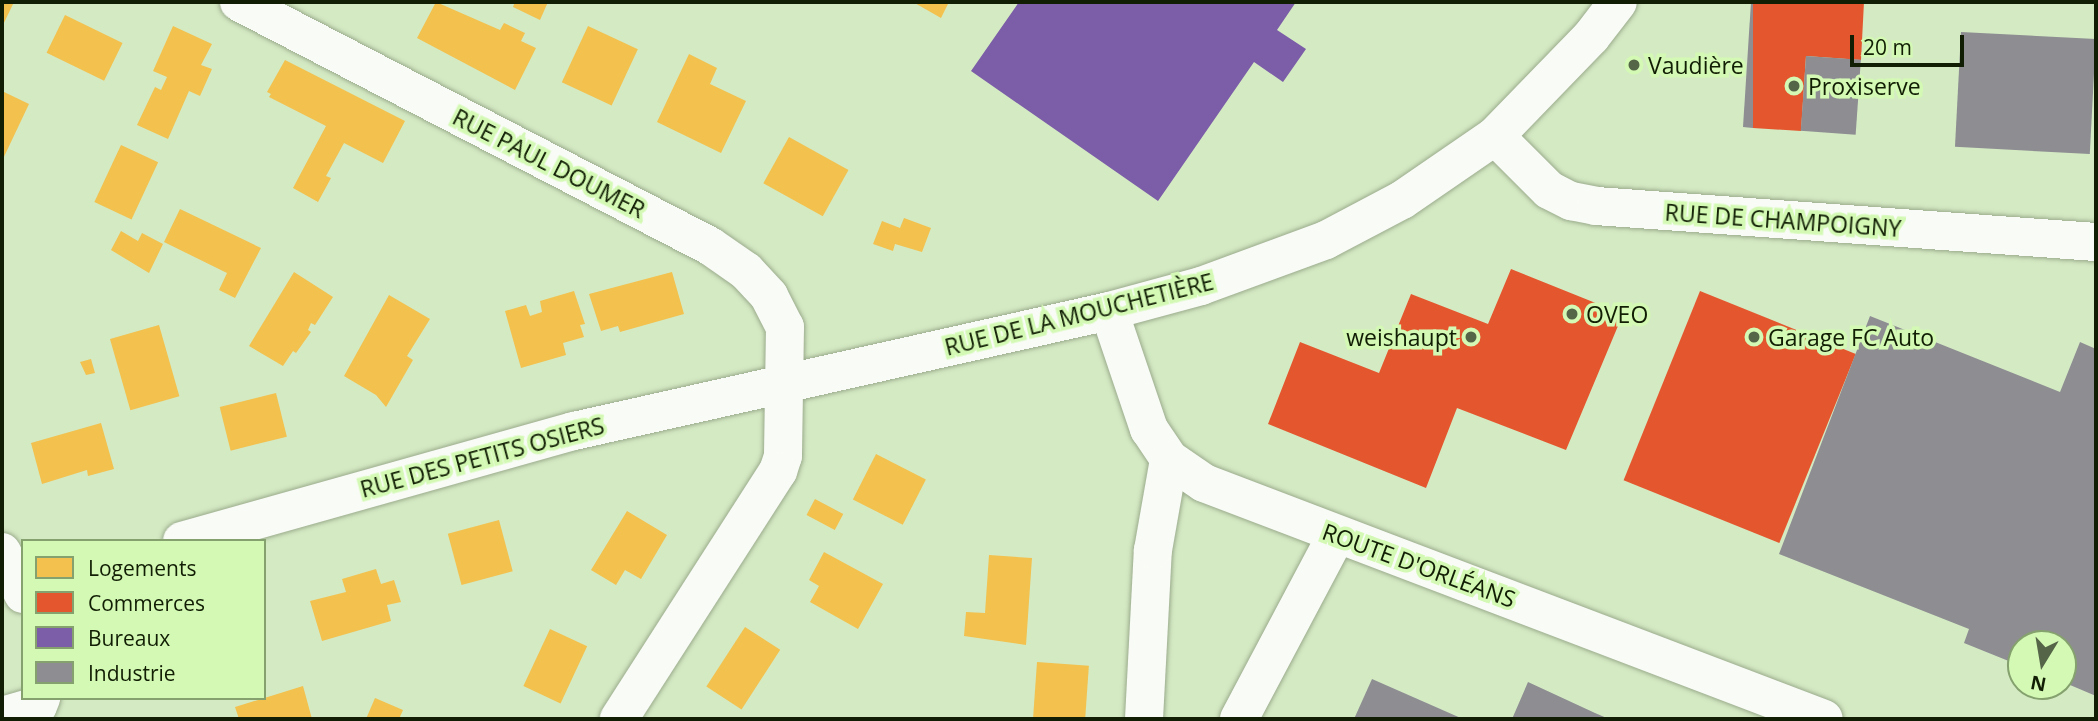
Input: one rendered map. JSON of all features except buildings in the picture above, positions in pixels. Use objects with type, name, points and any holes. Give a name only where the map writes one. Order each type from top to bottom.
[{"type":"street","name":"RUE PAUL DOUMER","points":[[239,2],[710,246],[737,265],[769,296],[785,327],[783,456],[770,487],[619,719]]},
{"type":"street","name":"RUE DE LA MOUCHETIÈRE","points":[[784,383],[1109,312],[1201,286],[1326,240],[1402,200],[1495,136],[1591,37],[1618,2]]},
{"type":"street","name":"RUE DE CHAMPOIGNY","points":[[1495,136],[1549,190],[1571,201],[1596,206],[2096,242]]},
{"type":"street","name":"ROUTE D'ORLÉANS","points":[[1109,312],[1149,429],[1169,459],[1189,475],[1223,492],[1824,719]]},
{"type":"street","name":"RUE DES PETITS OSIERS","points":[[189,539],[574,430],[784,383]]},
{"type":"street","points":[[1144,719],[1153,550],[1169,459]]},
{"type":"street","points":[[1238,719],[1337,534]]},
{"type":"street","points":[[2,552],[17,589]]},
{"type":"street","points":[[2,716],[38,706],[40,700]]},
{"type":"place","name":"Vaudière","points":[[1634,65]]},
{"type":"place","name":"Proxiserve","points":[[1794,86]]},
{"type":"place","name":"OVEO","points":[[1572,314]]},
{"type":"place","name":"weishaupt","points":[[1471,337]]},
{"type":"place","name":"Garage FC Auto","points":[[1754,337]]}]
